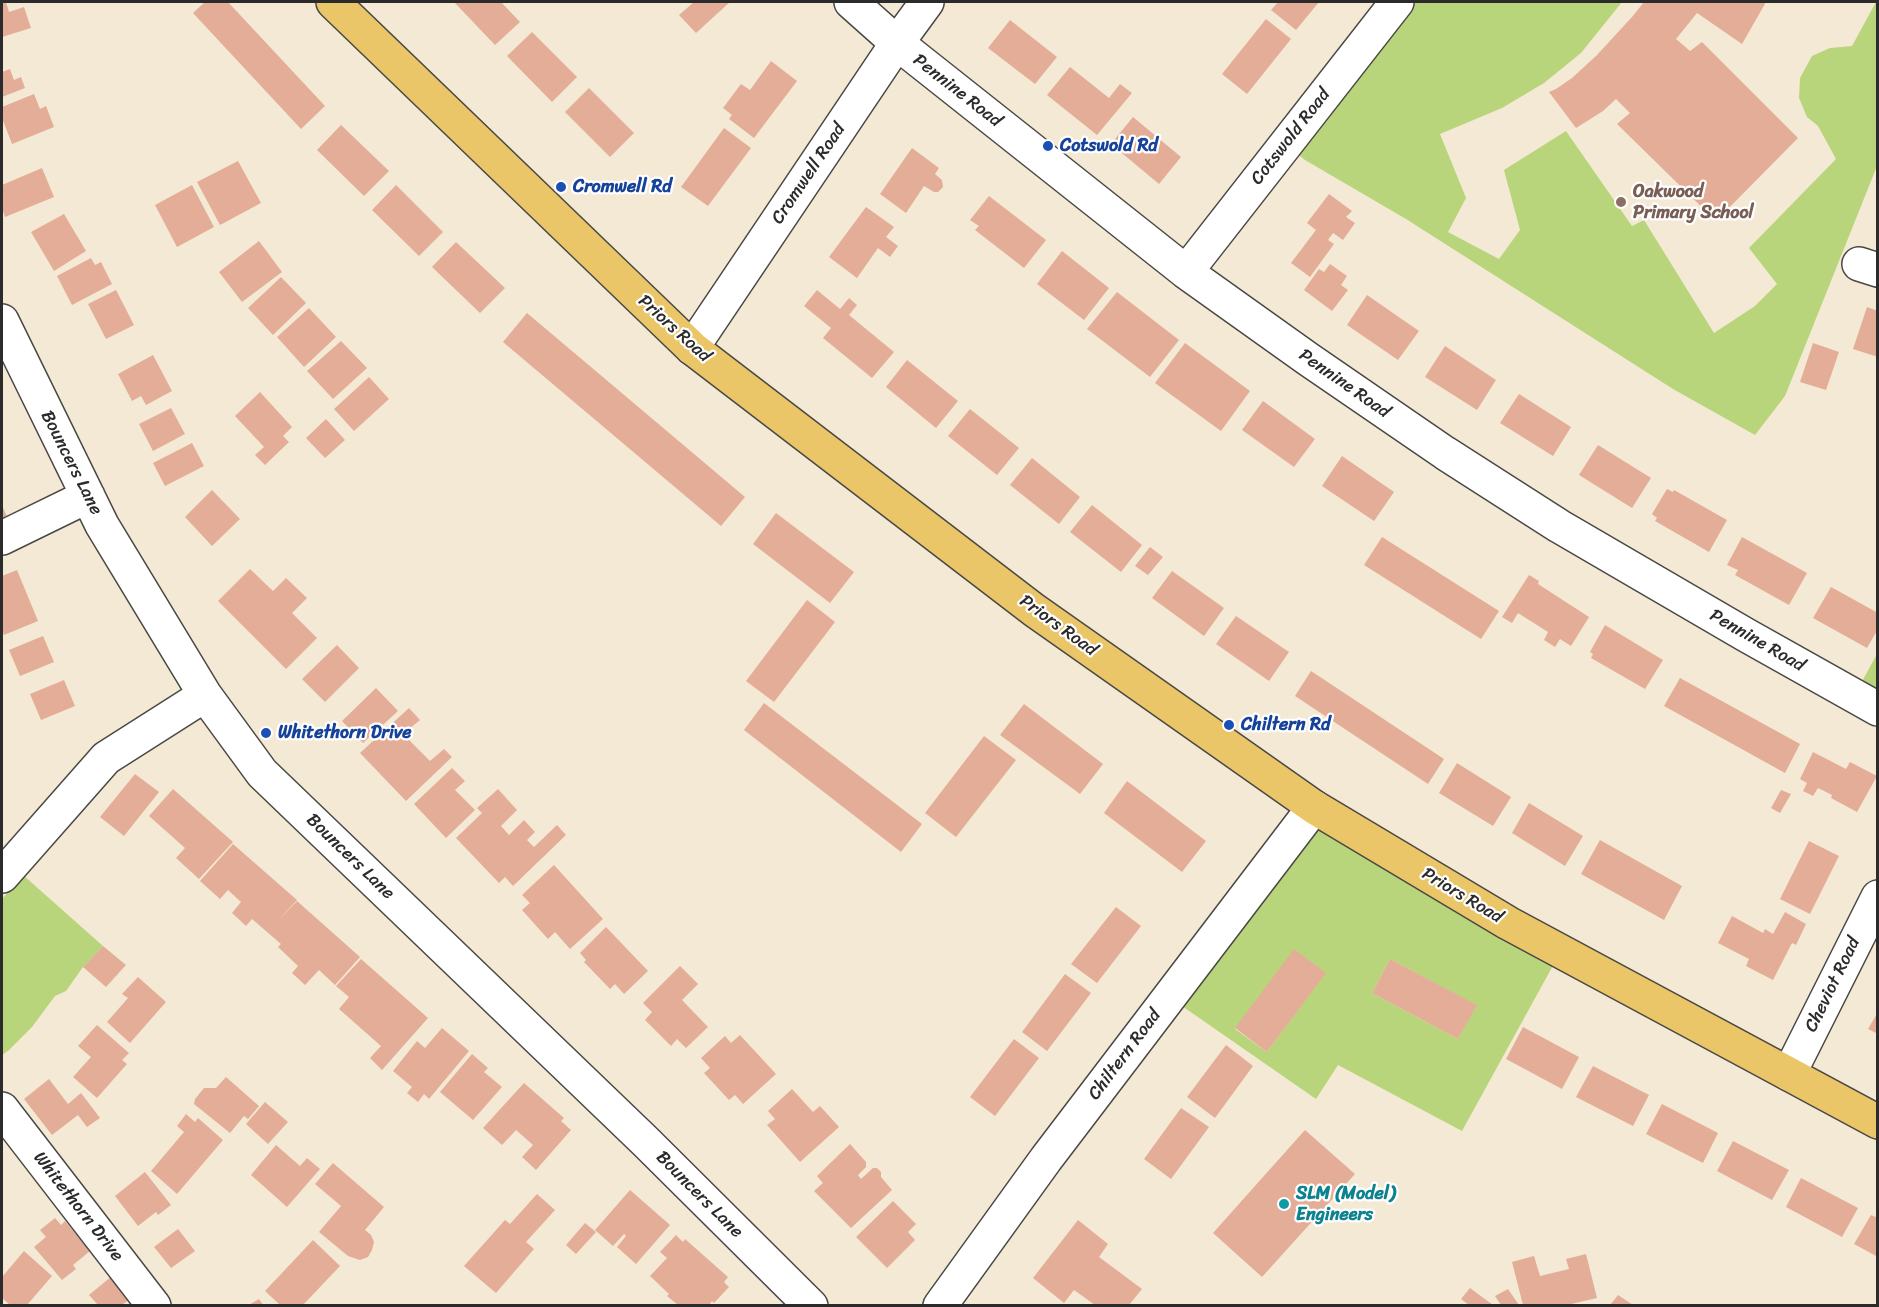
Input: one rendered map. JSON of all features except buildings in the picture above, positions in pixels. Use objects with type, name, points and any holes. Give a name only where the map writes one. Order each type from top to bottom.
[{"type":"main road","name":"Priors Road","points":[[333,2],[692,348],[1034,610],[1314,807],[1508,923],[1878,1122]]},
{"type":"street","name":"Pennine Road","points":[[851,2],[897,43],[1186,272],[1308,360],[1445,453],[1551,521],[1878,709]]},
{"type":"street","name":"Cromwell Road","points":[[692,348],[927,2]]},
{"type":"street","name":"Cotswold Road","points":[[1186,272],[1397,2]]},
{"type":"street","name":"Bouncers Lane","points":[[2,321],[102,525],[125,565],[205,695],[262,773],[646,1142],[811,1305]]},
{"type":"street","points":[[2,538],[88,496]]},
{"type":"street","points":[[2,876],[106,758],[205,695]]},
{"type":"street","name":"Chiltern Road","points":[[940,1305],[1061,1140],[1314,807]]},
{"type":"street","name":"Cheviot Road","points":[[1790,1074],[1878,897]]},
{"type":"street","name":"Whitethorn Drive","points":[[2,1109],[154,1305]]},
{"type":"green space","points":[[1397,2],[1622,2],[1581,53],[1544,83],[1502,108],[1440,134],[1466,198],[1448,232],[1499,259],[1520,230],[1504,170],[1566,131],[1632,226],[1644,220],[1714,333],[1755,306],[1777,284],[1749,248],[1836,159],[1818,126],[1807,117],[1799,98],[1800,78],[1812,56],[1830,48],[1852,46],[1877,2],[1877,166],[1785,396],[1755,435],[1673,389],[1406,219],[1305,160],[1285,144]]},
{"type":"green space","points":[[1877,654],[1877,709],[1854,696]]},
{"type":"green space","points":[[1314,807],[1561,951],[1462,1131],[1338,1065],[1316,1099],[1169,997]],"holes":[[[1390,959],[1476,1005],[1458,1039],[1372,993]],[[1325,973],[1267,1052],[1235,1029],[1235,1028]]]},
{"type":"green space","points":[[23,875],[103,946],[83,967],[66,991],[55,996],[32,1027],[2,1055],[2,899]]},
{"type":"place","name":"Cotswold Rd","points":[[1048,146]]},
{"type":"place","name":"Cromwell Rd","points":[[561,187]]},
{"type":"place","name":"Oakwood Primary School","points":[[1621,202]]},
{"type":"place","name":"Chiltern Rd","points":[[1229,725]]},
{"type":"place","name":"Whitethorn Drive","points":[[266,733]]},
{"type":"place","name":"SLM (Model) Engineers","points":[[1284,1204]]}]
